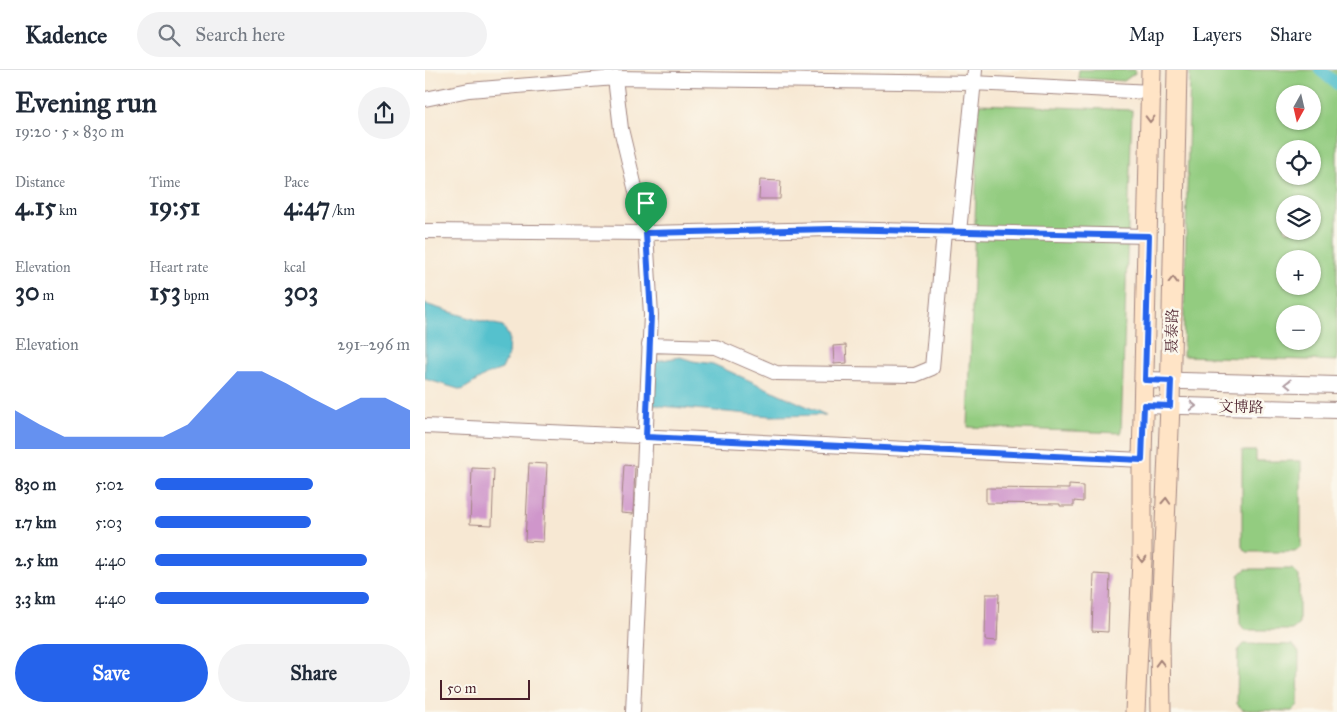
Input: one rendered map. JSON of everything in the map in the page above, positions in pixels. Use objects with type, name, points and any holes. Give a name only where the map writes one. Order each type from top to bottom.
[{"type":"main road","name":"聂泰路","points":[[1135,712],[1142,560],[1142,460],[1149,236],[1151,70]]},
{"type":"main road","name":"聂泰路","points":[[1161,712],[1160,641],[1171,381],[1177,70]]},
{"type":"street","points":[[425,99],[469,90],[615,78],[702,75],[974,76],[1151,92]]},
{"type":"street","points":[[959,232],[974,76]]},
{"type":"street","points":[[615,78],[621,129],[646,233],[651,315],[633,712]]},
{"type":"street","points":[[425,231],[646,233],[832,229],[1149,236]]},
{"type":"street","points":[[649,345],[716,346],[776,373],[915,376],[932,368],[944,232]]},
{"type":"street","name":"文博路","points":[[1145,380],[1337,385]]},
{"type":"street","name":"文博路","points":[[1144,405],[1337,410]]},
{"type":"street","points":[[425,426],[1142,460]]},
{"type":"green space","points":[[1079,70],[1135,70],[1135,73],[1124,81],[1078,78]]},
{"type":"green space","points":[[1190,70],[1337,70],[1337,361],[1183,356]]},
{"type":"green space","points":[[979,104],[1132,110],[1121,433],[968,427]]},
{"type":"green space","points":[[1242,451],[1256,451],[1256,461],[1301,461],[1301,547],[1295,552],[1247,552],[1242,547]]},
{"type":"green space","points":[[1246,569],[1292,569],[1299,576],[1299,624],[1292,630],[1245,630],[1240,624],[1239,575]]},
{"type":"green space","points":[[1244,644],[1293,645],[1299,652],[1298,705],[1292,711],[1243,710],[1237,704],[1238,651]]},
{"type":"water","points":[[425,304],[503,326],[509,337],[508,356],[502,369],[486,375],[462,390],[425,379]]},
{"type":"water","points":[[680,357],[713,364],[826,415],[770,416],[653,404],[656,361]]},
{"type":"building","points":[[760,180],[781,181],[780,199],[759,199]]},
{"type":"building","points":[[846,345],[847,363],[834,364],[833,346]]},
{"type":"building","points":[[529,463],[547,464],[543,542],[525,541]]},
{"type":"building","points":[[624,465],[635,466],[633,514],[621,513]]},
{"type":"building","points":[[472,468],[494,469],[492,525],[470,524]]},
{"type":"building","points":[[1069,485],[1083,486],[1083,502],[1074,501],[1074,506],[1060,506],[1060,504],[986,503],[986,488],[1069,489]]},
{"type":"building","points":[[1094,574],[1110,575],[1108,632],[1092,631]]},
{"type":"building","points":[[986,594],[999,594],[997,641],[985,640]]},
{"type":"waterway","points":[[1320,70],[1337,84]]},
{"type":"route","points":[[832,229],[1149,236],[1145,380],[1171,381],[1170,406],[1144,405],[1142,460],[646,437],[651,315],[646,233],[832,229]]}]
